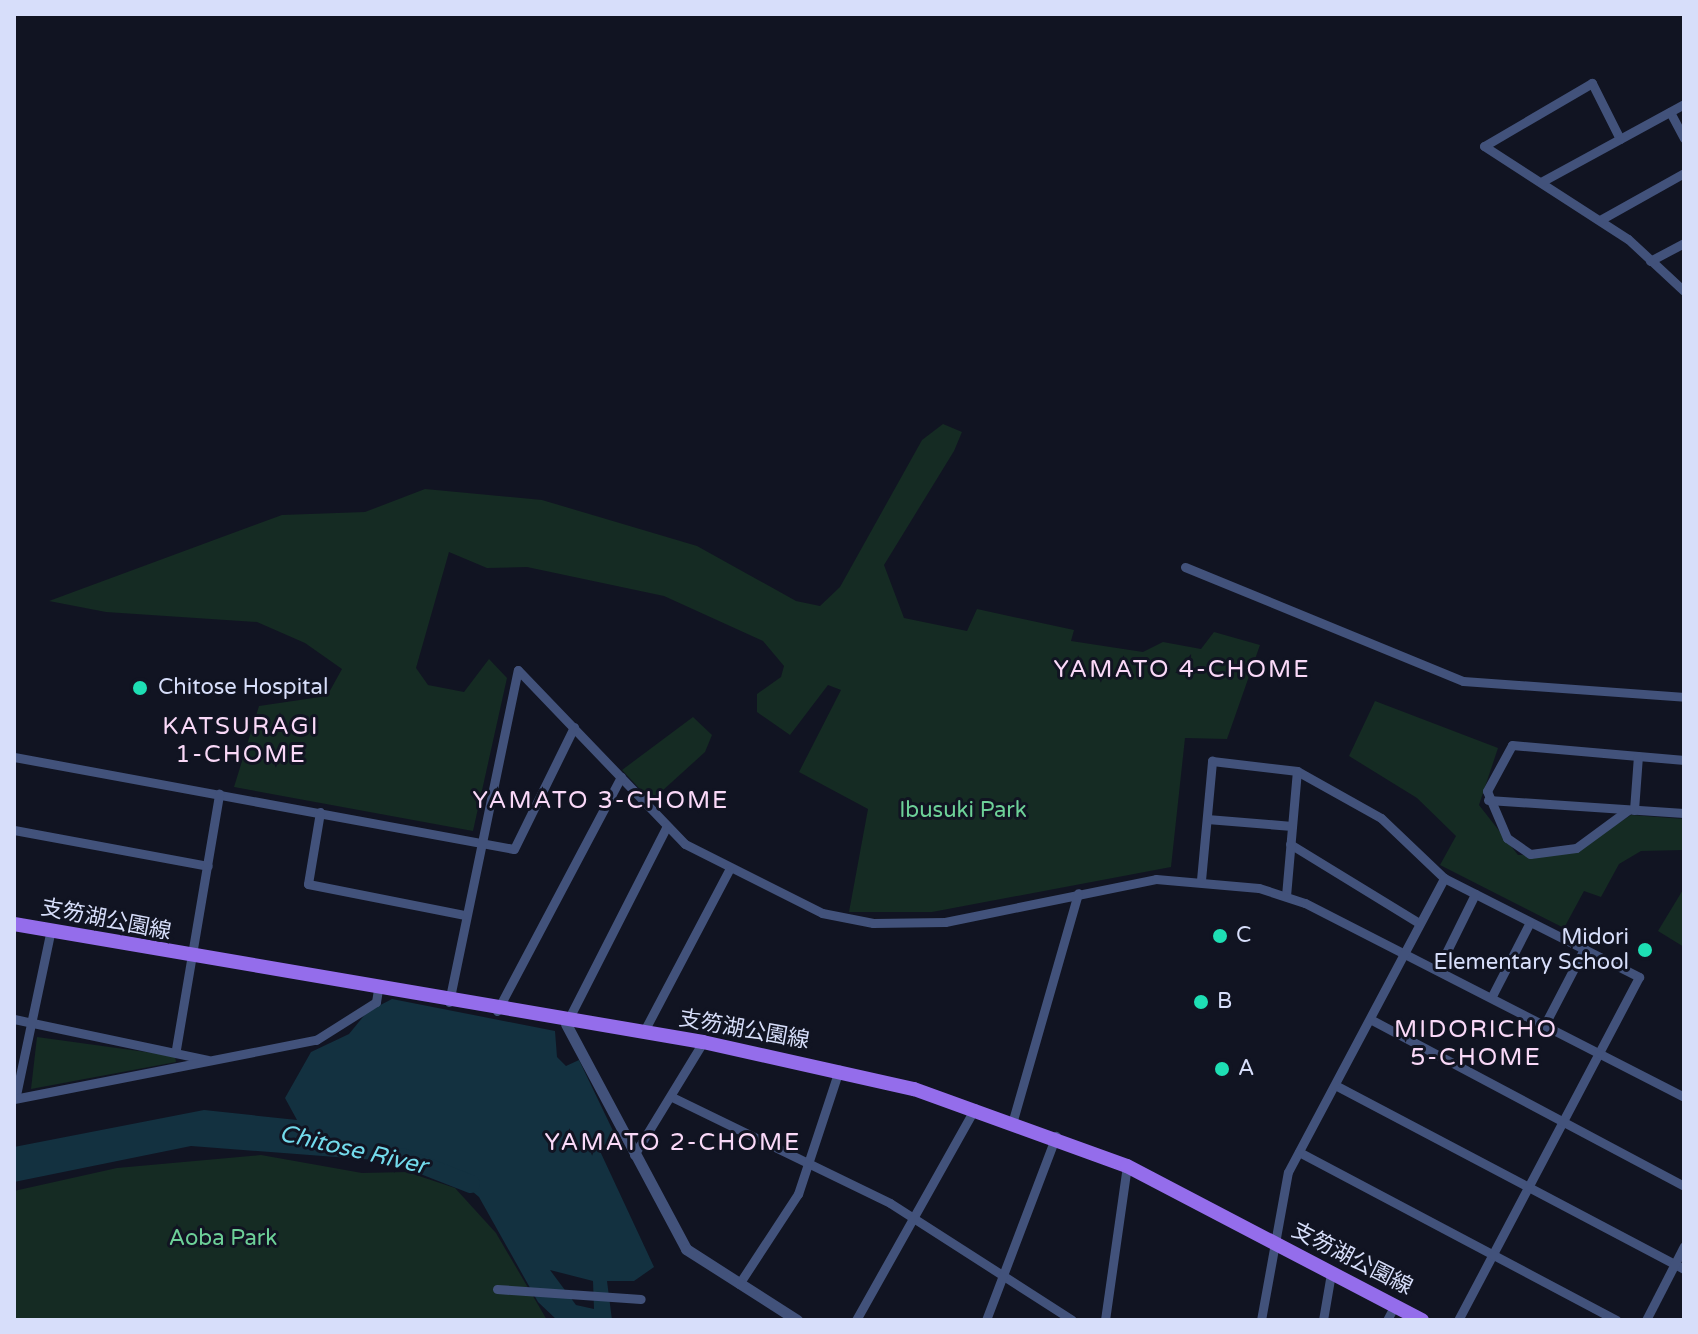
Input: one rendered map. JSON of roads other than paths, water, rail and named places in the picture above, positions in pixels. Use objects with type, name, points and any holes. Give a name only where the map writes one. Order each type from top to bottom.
[{"type":"main road","name":"支笏湖公園線","points":[[14,924],[50,933],[566,1024],[703,1042],[839,1070],[975,1108],[1056,1136],[1127,1166],[1422,1320]]},
{"type":"street","points":[[1620,139],[1592,83],[1484,146],[1600,220],[1684,291]]},
{"type":"street","points":[[1541,182],[1684,104]]},
{"type":"street","points":[[1670,112],[1684,138]]},
{"type":"street","points":[[1600,220],[1684,173]]},
{"type":"street","points":[[1650,261],[1684,243]]},
{"type":"street","points":[[1185,567],[1463,681],[1684,697]]},
{"type":"street","points":[[449,1002],[478,841],[518,670],[667,826],[729,870],[822,913],[873,923],[945,922],[1156,879],[1201,880],[1286,896],[1404,951],[1684,1097]]},
{"type":"street","points":[[14,757],[514,849],[574,727]]},
{"type":"street","points":[[1488,800],[1512,745],[1684,760]]},
{"type":"street","points":[[1488,800],[1507,838],[1530,854],[1576,848],[1631,810],[1638,756]]},
{"type":"street","points":[[1201,880],[1212,761],[1297,771],[1381,818],[1444,878],[1639,977],[1490,1254],[1458,1320]]},
{"type":"street","points":[[1286,896],[1297,771]]},
{"type":"street","points":[[497,1011],[621,777]]},
{"type":"street","points":[[176,1049],[219,794]]},
{"type":"street","points":[[1488,800],[1684,813]]},
{"type":"street","points":[[320,812],[308,884],[464,915]]},
{"type":"street","points":[[1207,819],[1292,826]]},
{"type":"street","points":[[667,826],[566,1024],[686,1249],[797,1320]]},
{"type":"street","points":[[14,830],[208,866]]},
{"type":"street","points":[[1290,844],[1419,923]]},
{"type":"street","points":[[641,1035],[729,870]]},
{"type":"street","points":[[1261,1320],[1274,1244],[1299,1152],[1444,878]]},
{"type":"street","points":[[1013,1120],[1078,893]]},
{"type":"street","points":[[1438,969],[1475,894]]},
{"type":"street","points":[[1492,996],[1530,922]]},
{"type":"street","points":[[50,933],[34,1029],[16,1097],[316,1040],[376,1002],[378,990]]},
{"type":"street","points":[[1545,1024],[1584,949]]},
{"type":"street","points":[[14,1019],[34,1029],[176,1049],[211,1061]]},
{"type":"street","points":[[1370,1019],[1684,1186]]},
{"type":"street","points":[[634,1155],[703,1042]]},
{"type":"street","points":[[739,1284],[810,1164],[839,1070]]},
{"type":"street","points":[[1335,1085],[1679,1267]]},
{"type":"street","points":[[672,1097],[810,1164],[916,1221],[1072,1320]]},
{"type":"street","points":[[856,1320],[916,1221],[975,1108]]},
{"type":"street","points":[[986,1320],[1056,1136]]},
{"type":"street","points":[[1299,1152],[1616,1320]]},
{"type":"street","points":[[1105,1320],[1127,1166]]},
{"type":"street","points":[[1646,1320],[1679,1267],[1684,1246]]},
{"type":"street","points":[[1323,1320],[1331,1273]]},
{"type":"street","points":[[497,1289],[637,1298]]},
{"type":"street","points":[[1387,1320],[1395,1305]]},
{"type":"street","points":[[1051,1320],[1055,1309]]},
{"type":"water","points":[[392,999],[555,1031],[557,1057],[566,1066],[579,1060],[616,1137],[599,1149],[654,1267],[634,1281],[607,1281],[612,1320],[557,1320],[538,1302],[479,1197],[441,1165],[191,1146],[14,1182],[14,1147],[204,1110],[297,1120],[285,1098],[311,1052],[349,1034],[367,1012]],"holes":[[[550,1270],[593,1281],[594,1309],[576,1305]]]},
{"type":"waterway","name":"Chitose River","points":[[402,1157],[471,1184]]},
{"type":"place","name":"Chitose Hospital","points":[[140,688]]},
{"type":"place","name":"C","points":[[1220,936]]},
{"type":"place","name":"Midori Elementary School","points":[[1645,950]]},
{"type":"place","name":"B","points":[[1201,1002]]},
{"type":"place","name":"A","points":[[1222,1069]]},
{"type":"district","name":"YAMATO 4-CHOME","points":[[1182,670]]},
{"type":"district","name":"KATSURAGI 1-CHOME","points":[[241,741]]},
{"type":"district","name":"YAMATO 3-CHOME","points":[[601,801]]},
{"type":"district","name":"MIDORICHO 5-CHOME","points":[[1476,1044]]},
{"type":"district","name":"YAMATO 2-CHOME","points":[[673,1143]]},
{"type":"park label","name":"Ibusuki Park","points":[[963,811]]},
{"type":"park label","name":"Aoba Park","points":[[223,1239]]}]
